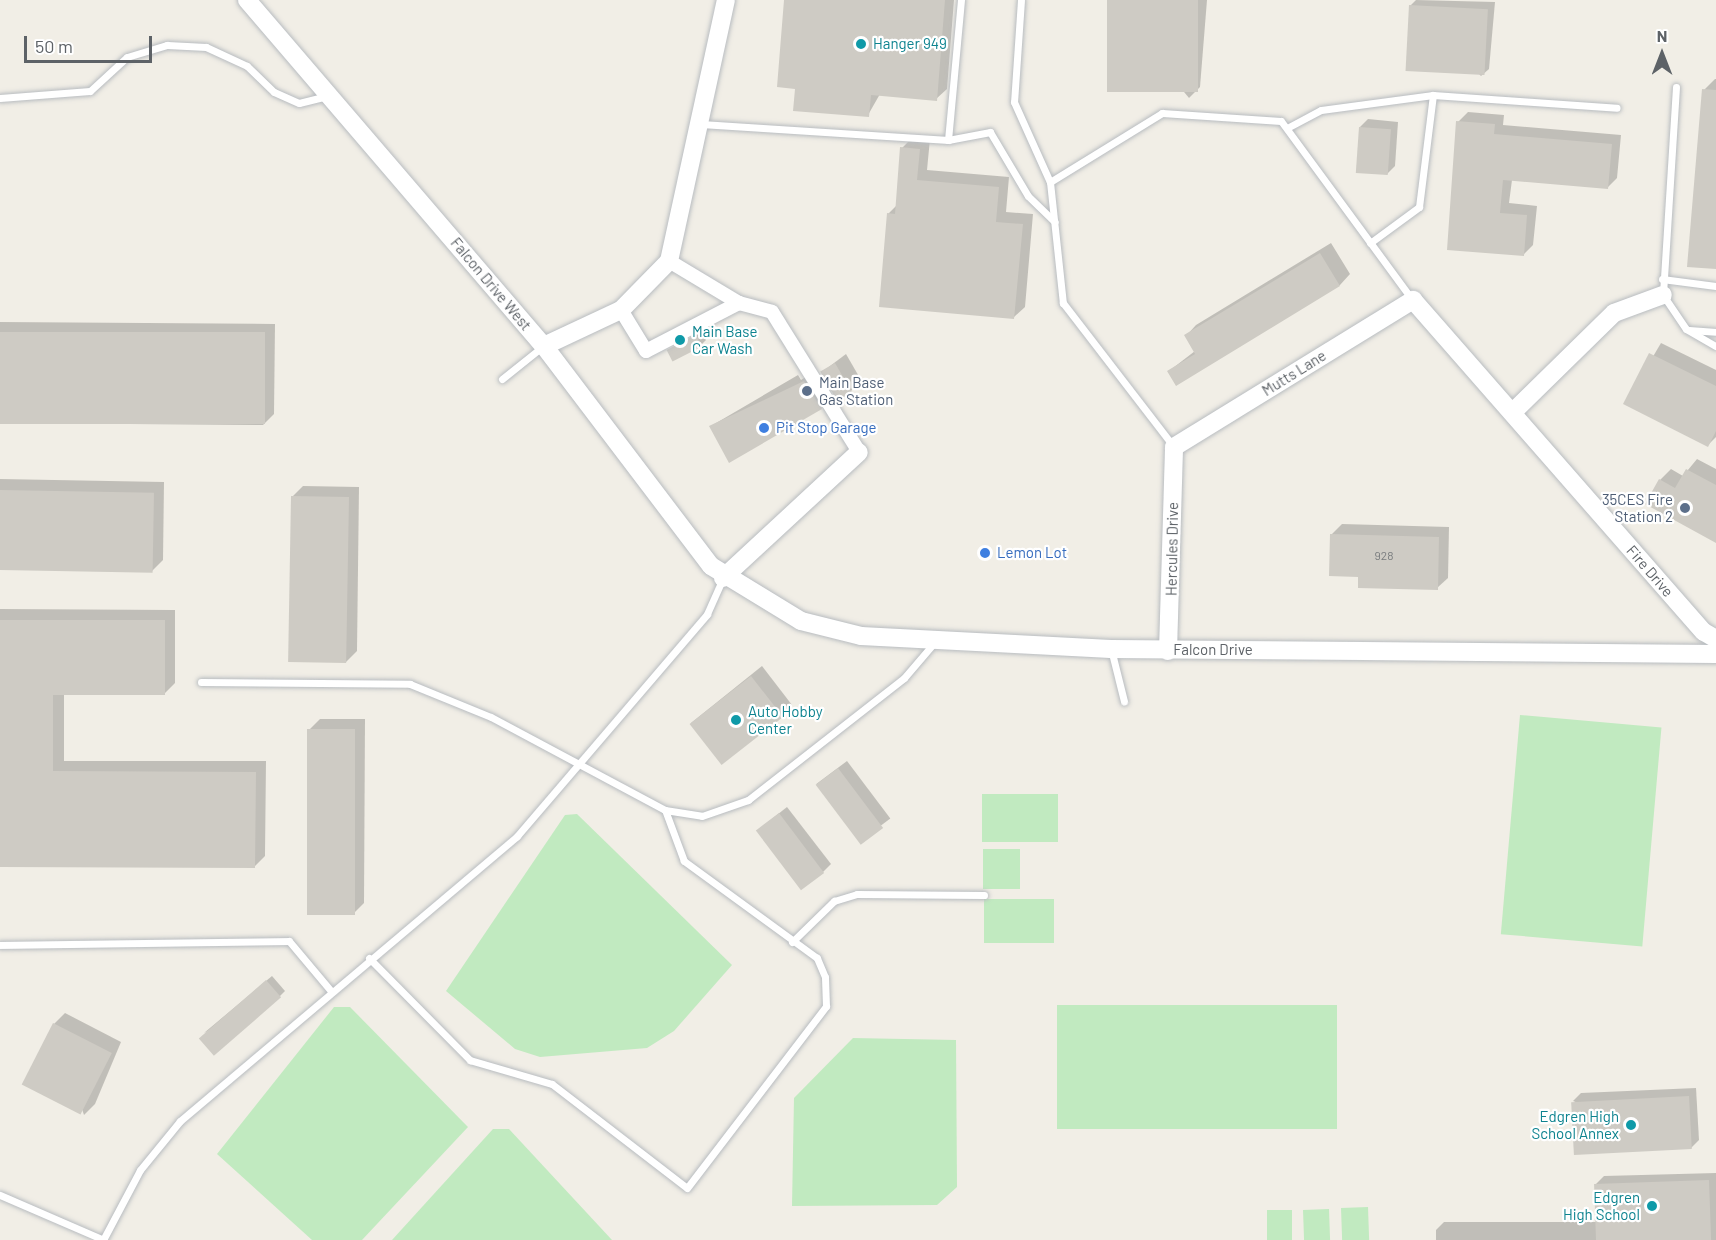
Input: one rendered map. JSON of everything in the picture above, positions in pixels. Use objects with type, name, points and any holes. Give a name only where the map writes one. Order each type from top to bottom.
[{"type":"street","name":"Falcon Drive West","points":[[247,0],[544,346],[723,578]]},
{"type":"street","points":[[544,346],[621,310],[669,261],[701,124],[726,0]]},
{"type":"street","points":[[669,261],[739,303],[772,312],[859,452],[723,578]]},
{"type":"street","points":[[1514,411],[1614,313],[1662,287]]},
{"type":"street","name":"Mutts Lane","points":[[1174,447],[1413,300]]},
{"type":"street","name":"Fire Drive","points":[[1413,300],[1514,411],[1587,499],[1704,632],[1716,639]]},
{"type":"street","points":[[621,310],[646,351],[739,303]]},
{"type":"street","name":"Hercules Drive","points":[[1168,651],[1174,447]]},
{"type":"street","name":"Falcon Drive","points":[[723,578],[801,621],[861,636],[936,642],[1168,651],[1716,654]]},
{"type":"lane","points":[[948,140],[961,0]]},
{"type":"lane","points":[[1021,0],[1014,102],[1050,182],[1064,303],[1174,447]]},
{"type":"lane","points":[[0,98],[90,91],[127,57],[168,45],[206,47],[247,66],[274,92],[299,103],[330,96]]},
{"type":"lane","points":[[1676,87],[1662,287],[1686,329],[1716,346]]},
{"type":"lane","points":[[1287,128],[1321,110],[1433,96],[1617,108]]},
{"type":"lane","points":[[1370,243],[1419,207],[1433,96]]},
{"type":"lane","points":[[1050,182],[1162,113],[1281,121],[1413,300]]},
{"type":"lane","points":[[701,124],[948,140],[990,132],[1028,196],[1055,222]]},
{"type":"lane","points":[[1662,287],[1716,286]]},
{"type":"lane","points":[[1686,329],[1716,332]]},
{"type":"lane","points":[[502,379],[544,346]]},
{"type":"lane","points":[[0,1195],[104,1240],[140,1170],[180,1121],[369,957],[517,836],[576,764],[707,614],[723,578]]},
{"type":"lane","points":[[201,682],[410,684],[491,717],[665,810],[702,816],[748,800],[904,678],[936,642]]},
{"type":"lane","points":[[1111,649],[1124,701]]},
{"type":"lane","points":[[369,957],[470,1060],[552,1084],[687,1188],[826,1006],[825,977],[817,957],[792,942],[684,861],[665,810]]},
{"type":"lane","points":[[792,942],[834,900],[857,894],[984,895]]},
{"type":"lane","points":[[0,945],[289,941],[331,991]]},
{"type":"green space","points":[[1520,715],[1661,727],[1642,947],[1501,934]]},
{"type":"green space","points":[[982,794],[1058,794],[1058,842],[982,842]]},
{"type":"green space","points":[[577,814],[732,965],[674,1031],[647,1048],[540,1057],[515,1049],[446,991],[565,815]]},
{"type":"green space","points":[[983,849],[1020,849],[1020,889],[983,889]]},
{"type":"green space","points":[[984,899],[1054,899],[1054,943],[984,943]]},
{"type":"green space","points":[[1057,1005],[1337,1005],[1337,1129],[1057,1129]]},
{"type":"green space","points":[[334,1007],[350,1007],[468,1127],[362,1240],[312,1240],[217,1154]]},
{"type":"green space","points":[[853,1038],[956,1040],[957,1187],[937,1205],[792,1206],[794,1098]]},
{"type":"green space","points":[[493,1129],[509,1129],[612,1240],[392,1240]]},
{"type":"green space","points":[[1368,1207],[1369,1240],[1342,1240],[1341,1208]]},
{"type":"green space","points":[[1329,1209],[1330,1240],[1304,1240],[1303,1210]]},
{"type":"green space","points":[[1267,1210],[1292,1210],[1292,1240],[1267,1240]]},
{"type":"building","name":"Hanger 949","points":[[784,0],[945,0],[937,101],[871,95],[869,117],[793,111],[795,89],[777,87]]},
{"type":"building","points":[[1107,0],[1198,0],[1198,92],[1107,92]]},
{"type":"building","points":[[1409,5],[1488,9],[1484,75],[1406,71]]},
{"type":"building","points":[[1702,89],[1716,90],[1716,269],[1687,267]]},
{"type":"building","points":[[1456,121],[1495,124],[1494,134],[1612,144],[1608,189],[1503,180],[1500,213],[1527,215],[1524,256],[1447,250]]},
{"type":"building","points":[[1359,127],[1391,129],[1388,175],[1356,173]]},
{"type":"building","points":[[900,147],[920,149],[917,180],[999,187],[996,222],[1023,224],[1014,319],[879,307],[887,213],[895,214]]},
{"type":"building","points":[[1320,253],[1340,286],[1176,386],[1167,371],[1195,354],[1184,335]]},
{"type":"building","points":[[0,332],[265,332],[265,424],[0,424]]},
{"type":"building","points":[[696,335],[702,347],[672,362],[667,350]]},
{"type":"building","points":[[1649,353],[1716,386],[1716,431],[1708,447],[1623,404]]},
{"type":"building","points":[[835,363],[852,392],[837,401],[820,372]]},
{"type":"building","points":[[804,381],[822,409],[729,463],[709,426]]},
{"type":"building","name":"35CES Fire Station 2","points":[[1686,469],[1716,485],[1716,543],[1645,504],[1659,479],[1675,488]]},
{"type":"building","points":[[0,490],[154,493],[153,573],[0,570]]},
{"type":"building","points":[[291,496],[349,497],[346,663],[288,662]]},
{"type":"building","points":[[1330,534],[1439,537],[1438,590],[1358,588],[1358,577],[1329,576]]},
{"type":"building","points":[[0,620],[165,620],[165,695],[53,695],[53,771],[256,772],[255,868],[0,867]]},
{"type":"building","name":"Auto Hobby Center","points":[[751,676],[783,717],[722,765],[690,724]]},
{"type":"building","points":[[307,729],[355,729],[355,915],[307,915]]},
{"type":"building","points":[[838,768],[883,828],[861,845],[816,785]]},
{"type":"building","points":[[779,813],[824,873],[801,890],[756,830]]},
{"type":"building","points":[[266,980],[281,997],[214,1056],[199,1038]]},
{"type":"building","points":[[53,1023],[112,1053],[80,1114],[22,1084]]},
{"type":"building","name":"Edgren High School Annex","points":[[1689,1096],[1692,1149],[1574,1155],[1571,1102]]},
{"type":"building","name":"Edgren High School","points":[[1709,1180],[1711,1240],[1596,1240],[1594,1184]]},
{"type":"place","name":"Hanger 949","points":[[861,44]]},
{"type":"place","name":"Main Base Car Wash","points":[[680,340]]},
{"type":"place","name":"Main Base Gas Station","points":[[807,391]]},
{"type":"place","name":"Pit Stop Garage","points":[[764,428]]},
{"type":"place","name":"35CES Fire Station 2","points":[[1685,508]]},
{"type":"place","name":"Lemon Lot","points":[[985,553]]},
{"type":"place","name":"Auto Hobby Center","points":[[736,720]]},
{"type":"place","name":"Edgren High School Annex","points":[[1631,1125]]},
{"type":"place","name":"Edgren High School","points":[[1652,1206]]}]
